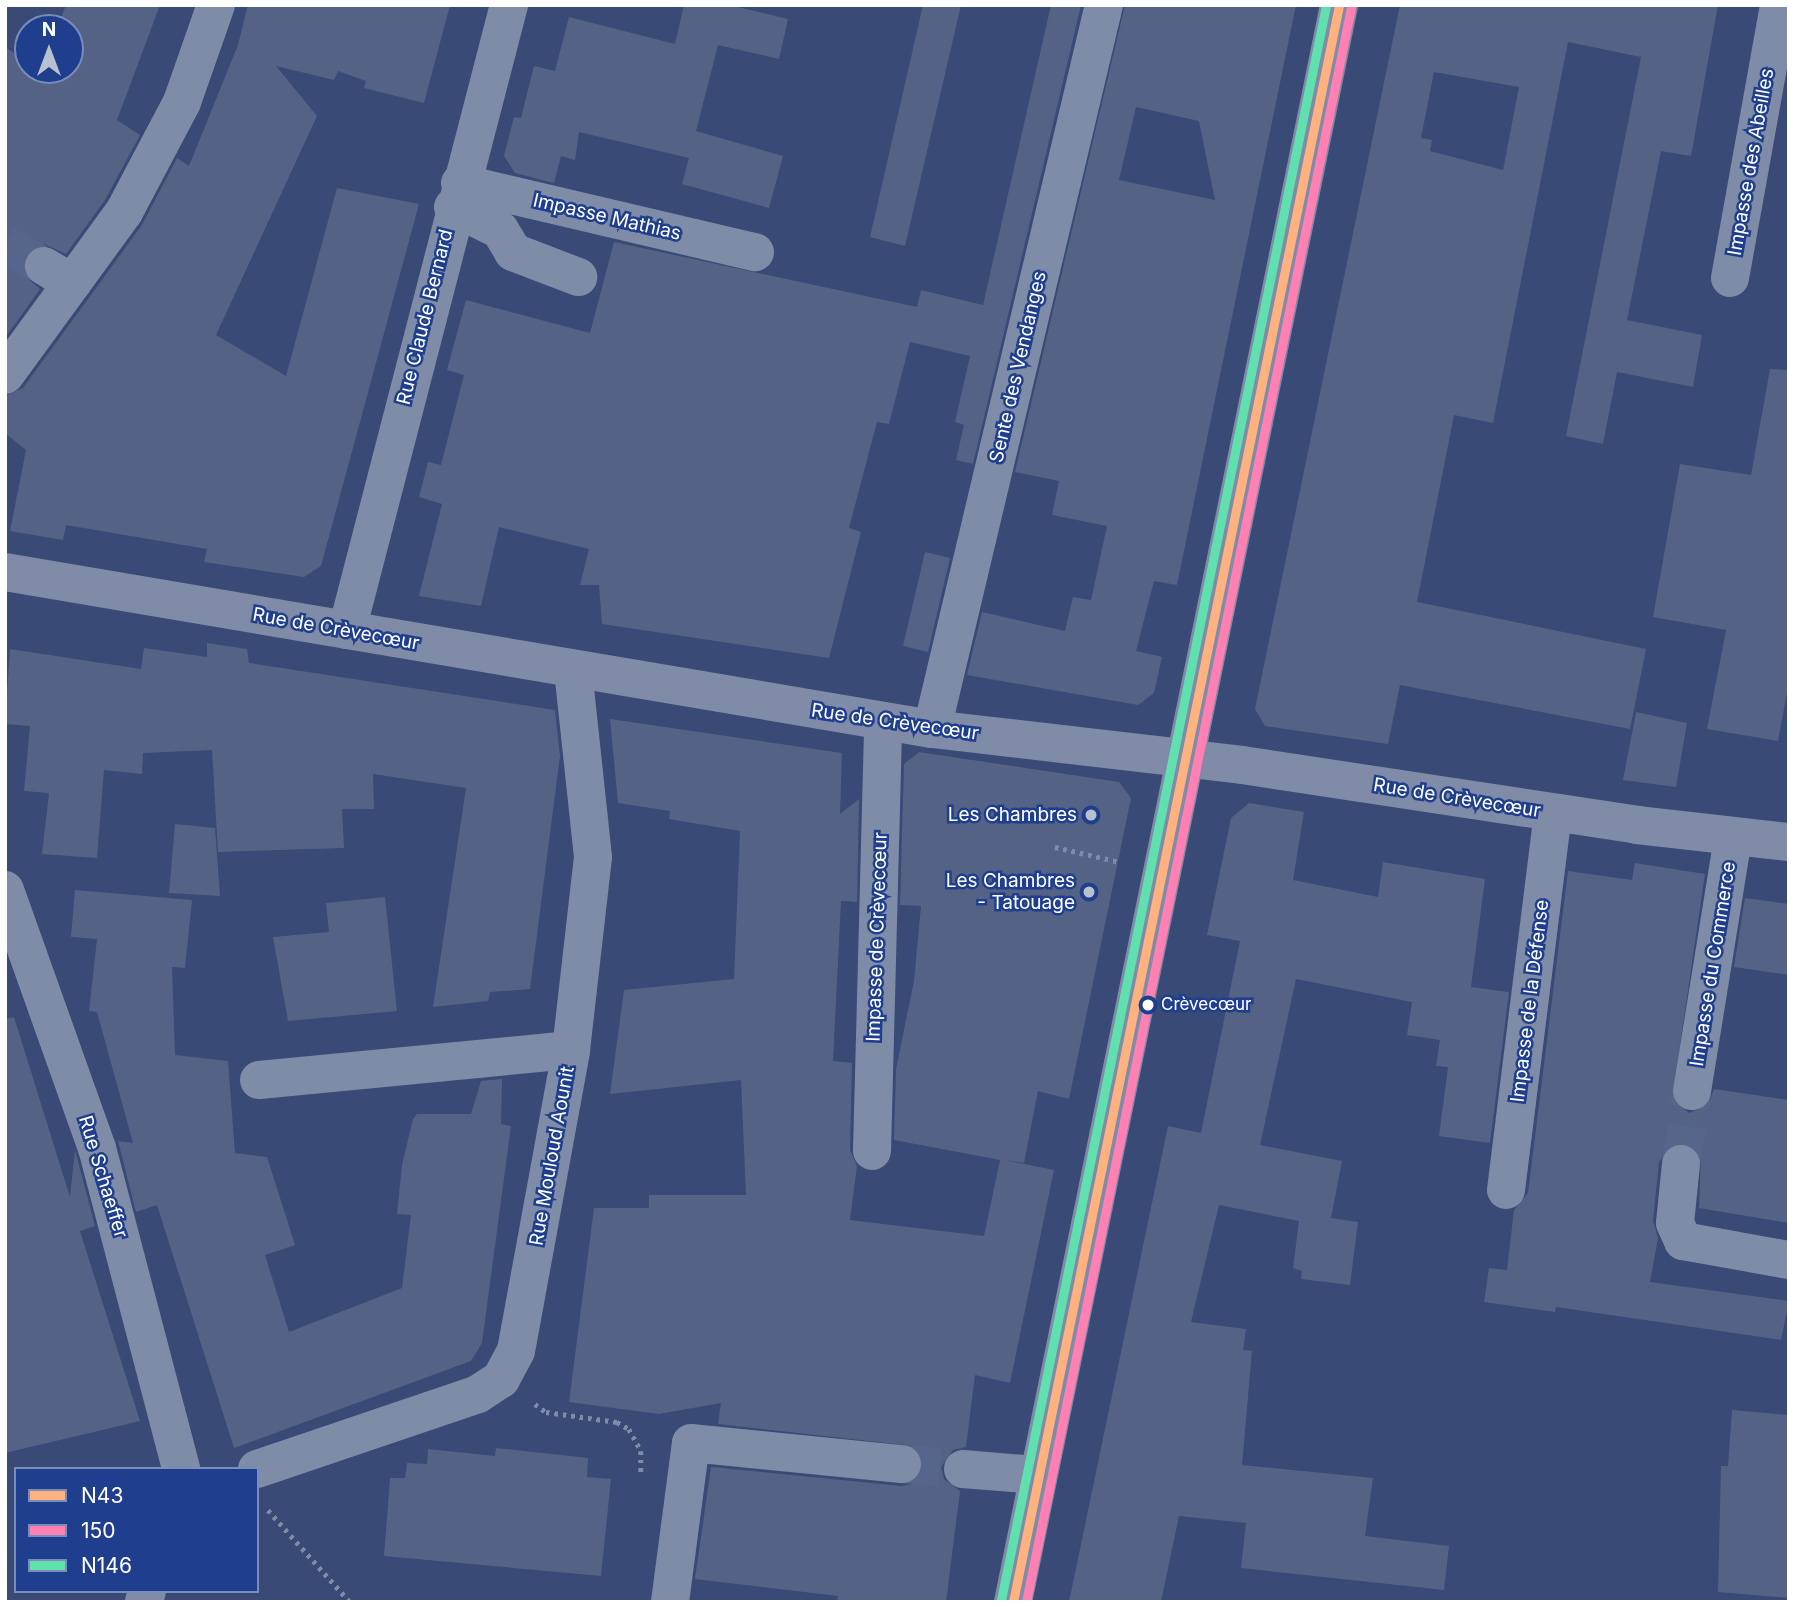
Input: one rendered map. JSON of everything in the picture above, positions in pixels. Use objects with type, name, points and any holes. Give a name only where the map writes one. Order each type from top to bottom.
[{"type":"main road","points":[[1013,1602],[1036,1475],[1186,759],[1339,5]]},
{"type":"main road","name":"Rue de Crèvecœur","points":[[5,572],[883,722],[1186,759],[1734,838],[1789,842]]},
{"type":"street","points":[[5,375],[58,274],[124,212],[182,102],[216,5]]},
{"type":"street","name":"Rue Claude Bernard","points":[[347,630],[456,195],[509,5]]},
{"type":"street","name":"Sente des Vendanges","points":[[932,729],[1104,5]]},
{"type":"street","name":"Impasse des Abeilles","points":[[1730,278],[1779,5]]},
{"type":"street","points":[[456,195],[500,230],[513,252],[578,277]]},
{"type":"street","name":"Impasse Mathias","points":[[456,195],[755,252]]},
{"type":"street","name":"Rue Mouloud Aounit","points":[[501,1379],[516,1351],[571,1050],[593,858],[573,670]]},
{"type":"street","name":"Impasse de Crèvecœur","points":[[872,1151],[883,722]]},
{"type":"street","name":"Impasse de la Défense","points":[[1506,1190],[1553,813]]},
{"type":"street","name":"Impasse du Commerce","points":[[1692,1091],[1734,838]]},
{"type":"street","name":"Rue Schaeffer","points":[[5,890],[97,1148],[180,1467]]},
{"type":"street","points":[[259,1080],[571,1050]]},
{"type":"street","points":[[1681,1164],[1675,1223],[1683,1241],[1789,1260]]},
{"type":"street","points":[[259,1468],[478,1394],[501,1379]]},
{"type":"street","points":[[670,1602],[691,1443],[902,1464]]},
{"type":"street","points":[[963,1469],[1036,1475]]},
{"type":"path","points":[[1055,847],[1162,871]]},
{"type":"path","points":[[501,1379],[545,1412],[617,1422],[629,1429],[641,1451],[640,1485]]},
{"type":"path","points":[[266,1508],[350,1602]]},
{"type":"building","points":[[66,5],[160,5],[117,120],[140,135],[105,200],[66,254],[44,244],[26,254],[25,276],[40,289],[5,338],[5,47],[14,53],[14,84],[84,84],[84,14],[62,14]]},
{"type":"building","points":[[248,5],[450,5],[424,103],[364,88],[366,81],[338,71],[334,80],[276,66],[317,116],[216,335],[286,376],[337,188],[419,204],[321,566],[304,577],[204,562],[207,549],[66,525],[63,540],[10,531],[26,450],[5,433],[5,396],[23,388],[142,225],[177,158],[189,166],[238,45]]},
{"type":"building","points":[[684,5],[729,5],[788,19],[779,59],[718,45],[696,131],[783,156],[769,208],[682,184],[689,158],[579,132],[575,160],[561,156],[554,183],[515,173],[504,156],[514,117],[521,118],[534,66],[555,71],[569,17],[675,44]]},
{"type":"building","points":[[923,5],[961,5],[905,246],[870,237]]},
{"type":"building","points":[[1051,5],[1081,5],[973,464],[956,460],[964,425],[955,422],[970,356],[910,342],[889,424],[877,422],[849,528],[861,532],[829,658],[602,624],[599,585],[580,585],[589,549],[499,527],[481,606],[419,596],[442,504],[419,497],[428,462],[441,465],[464,375],[447,370],[466,300],[590,333],[614,242],[917,307],[921,290],[983,305]]},
{"type":"building","points":[[1125,5],[1296,5],[1177,585],[1154,581],[1136,651],[1162,657],[1154,693],[1138,705],[967,675],[982,612],[1065,631],[1073,597],[1091,600],[1107,526],[1052,515],[1059,481],[1015,472]],"holes":[[[1136,107],[1199,121],[1215,200],[1119,180]]]},
{"type":"building","points":[[1400,5],[1718,5],[1691,156],[1661,151],[1627,320],[1702,335],[1693,387],[1617,372],[1603,444],[1566,436],[1641,57],[1568,42],[1493,423],[1454,415],[1417,602],[1646,649],[1630,729],[1400,685],[1388,744],[1265,726],[1255,709]],"holes":[[[1434,72],[1519,87],[1503,170],[1430,151],[1432,140],[1421,138]]]},
{"type":"building","points":[[1770,369],[1789,370],[1789,682],[1778,741],[1707,729],[1726,630],[1653,617],[1680,464],[1751,475]]},
{"type":"building","points":[[925,552],[950,558],[928,652],[903,646]]},
{"type":"building","points":[[207,643],[247,649],[249,663],[555,710],[560,756],[530,989],[490,992],[488,1001],[433,1007],[466,788],[373,774],[374,809],[342,809],[344,848],[218,852],[212,750],[143,753],[142,774],[104,770],[97,858],[42,854],[49,793],[24,791],[30,726],[5,724],[10,649],[141,669],[144,648],[207,657]]},
{"type":"building","points":[[1636,712],[1687,723],[1676,787],[1623,780]]},
{"type":"building","points":[[610,719],[842,753],[840,814],[859,799],[857,902],[841,901],[833,1061],[852,1063],[850,1150],[857,1166],[850,1220],[984,1236],[1000,1160],[894,1140],[896,1069],[914,981],[921,906],[900,905],[904,764],[919,752],[1119,782],[1131,798],[1069,1099],[1038,1091],[1024,1163],[1005,1160],[1054,1170],[1010,1383],[975,1375],[966,1447],[953,1450],[941,1467],[944,1479],[960,1491],[946,1602],[837,1602],[838,1596],[695,1579],[711,1467],[901,1486],[912,1484],[924,1467],[914,1446],[718,1424],[721,1403],[659,1414],[569,1402],[594,1208],[649,1208],[649,1195],[746,1195],[741,1080],[610,1094],[624,990],[734,979],[740,831],[669,819],[670,811],[618,803]]},
{"type":"building","points":[[1249,803],[1304,812],[1293,880],[1378,897],[1383,862],[1485,879],[1471,987],[1509,992],[1490,1143],[1439,1136],[1448,1067],[1436,1066],[1440,1040],[1407,1035],[1412,1002],[1296,979],[1260,1145],[1342,1161],[1331,1218],[1358,1222],[1350,1285],[1301,1279],[1302,1271],[1293,1268],[1299,1221],[1219,1205],[1191,1322],[1246,1329],[1243,1350],[1252,1351],[1242,1465],[1373,1478],[1365,1536],[1449,1546],[1444,1590],[1241,1568],[1246,1523],[1179,1516],[1161,1602],[1069,1602],[1168,1126],[1201,1133],[1240,941],[1207,935],[1231,818]]},
{"type":"building","points":[[175,824],[215,828],[220,896],[169,893]]},
{"type":"building","points":[[1635,863],[1705,874],[1672,1099],[1689,1113],[1708,1105],[1714,1089],[1789,1100],[1789,1223],[1699,1208],[1701,1156],[1693,1146],[1673,1144],[1659,1162],[1653,1221],[1658,1238],[1650,1282],[1789,1301],[1781,1340],[1556,1307],[1555,1312],[1484,1302],[1489,1268],[1507,1270],[1514,1210],[1528,1193],[1568,871],[1632,880]]},
{"type":"building","points":[[75,890],[192,900],[185,968],[172,967],[175,1055],[228,1061],[235,1153],[267,1157],[295,1245],[265,1255],[289,1332],[402,1288],[411,1215],[397,1214],[402,1165],[413,1119],[417,1114],[471,1114],[481,1081],[502,1079],[501,1124],[511,1126],[482,1343],[471,1361],[234,1448],[157,1205],[136,1212],[118,1141],[133,1143],[97,1012],[89,1011],[97,939],[71,937]]},
{"type":"building","points":[[385,897],[397,1011],[288,1021],[273,937],[329,932],[326,903]]},
{"type":"building","points":[[1745,898],[1789,904],[1789,975],[1734,967]]},
{"type":"building","points":[[14,1017],[70,1197],[75,1150],[95,1226],[80,1231],[140,1421],[5,1453],[5,1019]]},
{"type":"building","points":[[1732,1410],[1789,1415],[1789,1598],[1718,1592],[1721,1466],[1728,1466]]},
{"type":"building","points":[[496,1448],[588,1458],[587,1477],[611,1479],[601,1576],[384,1556],[390,1478],[405,1478],[407,1463],[427,1464],[428,1449],[495,1456]]},
{"type":"tunnel","points":[[5,246],[44,266]]},
{"type":"tunnel","points":[[1681,1164],[1692,1091]]},
{"type":"tunnel","points":[[902,1464],[963,1469]]},
{"type":"transit line","name":"N146","points":[[1001,1600],[1326,5]]},
{"type":"transit line","name":"N43","points":[[1013,1602],[1339,5]]},
{"type":"transit line","name":"150","points":[[1026,1602],[1351,7]]},
{"type":"place","name":"Les Chambres","points":[[1091,815]]},
{"type":"place","name":"Les Chambres - Tatouage","points":[[1089,892]]},
{"type":"place","name":"Crèvecœur","points":[[1148,1005]]}]
